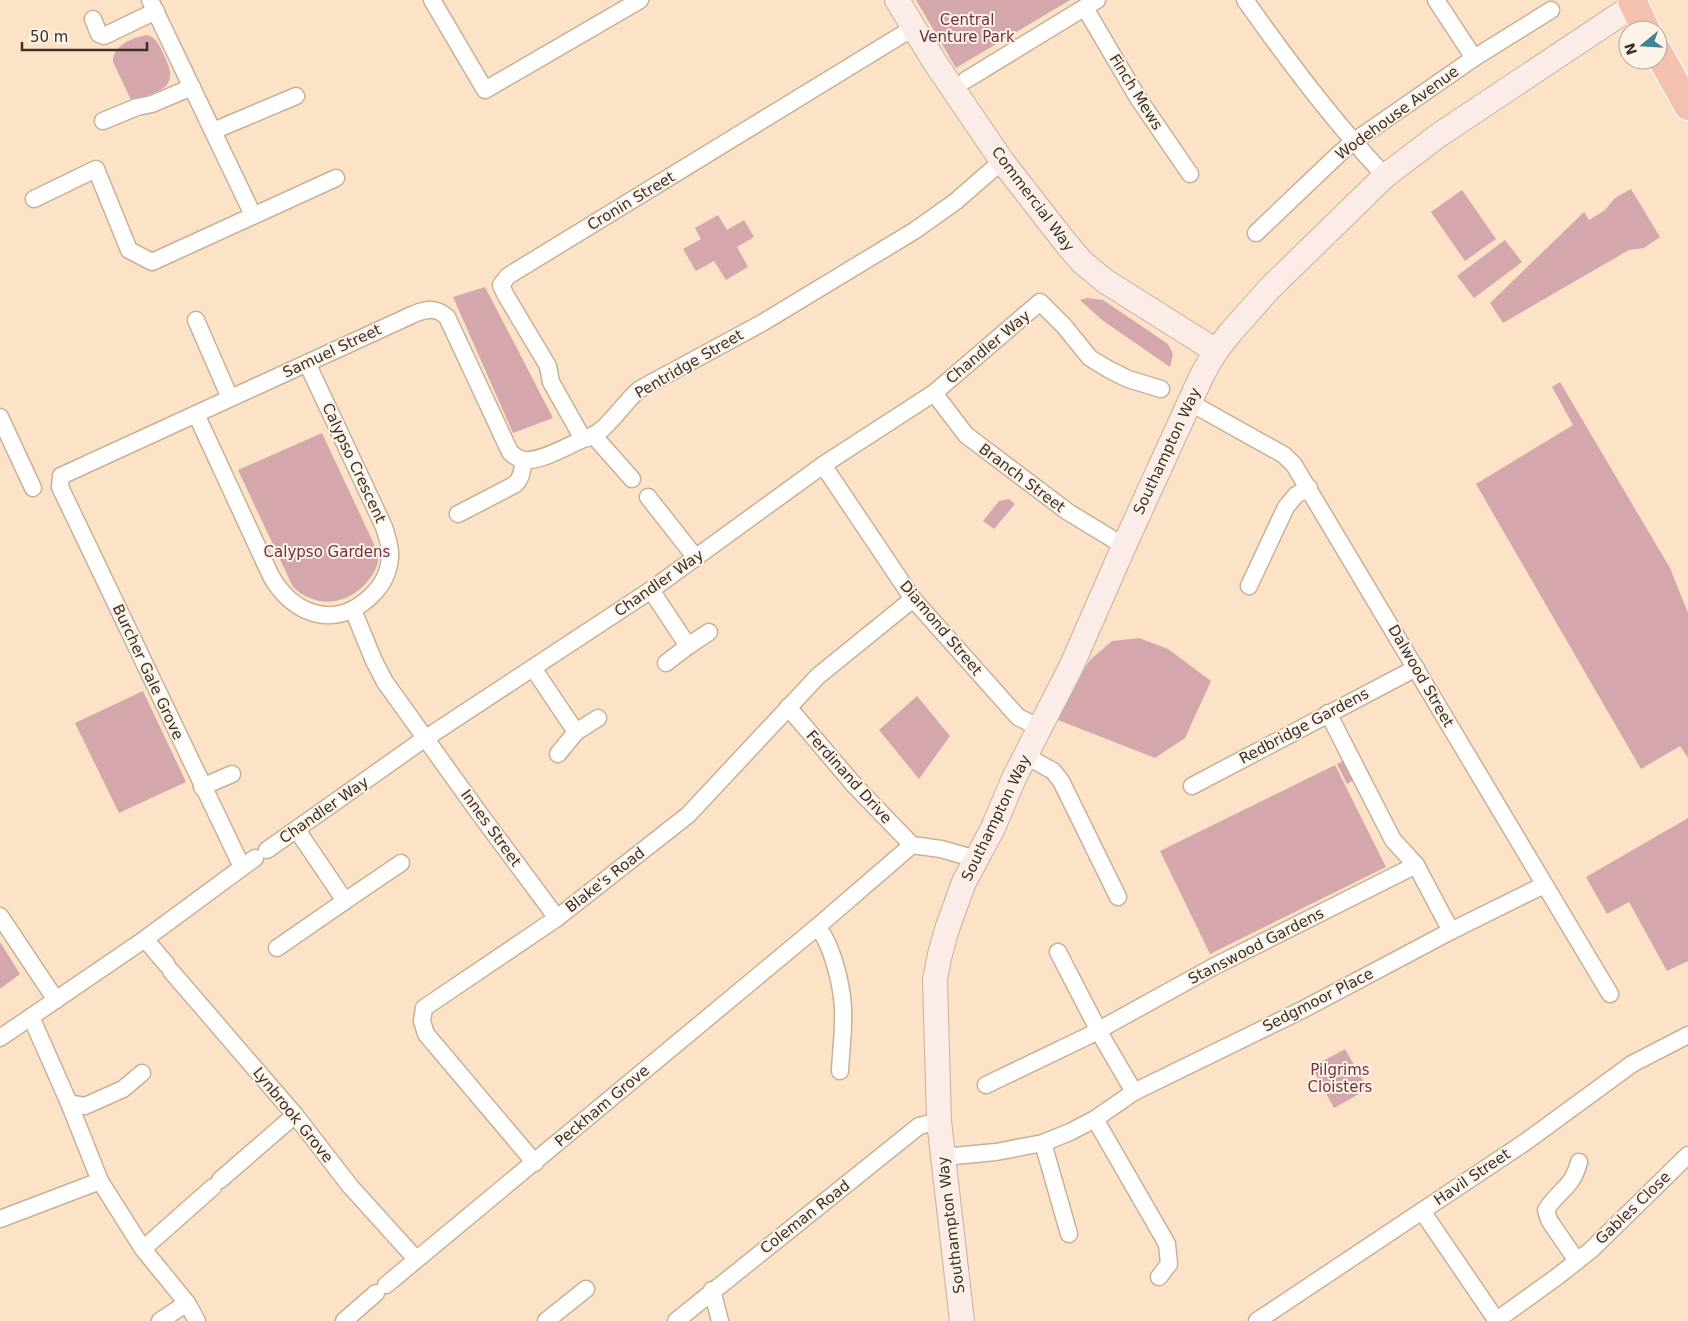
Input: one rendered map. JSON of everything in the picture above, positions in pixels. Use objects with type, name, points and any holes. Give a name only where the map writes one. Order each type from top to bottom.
[{"type":"highway","points":[[1633,3],[1641,20]]},
{"type":"highway","points":[[1668,70],[1688,106]]},
{"type":"main road","name":"Commercial Way","points":[[897,0],[955,93],[1002,161],[1065,242],[1093,272],[1216,351]]},
{"type":"main road","name":"Southampton Way","points":[[962,1321],[939,1121],[935,979],[947,929],[964,882],[993,828],[1014,778],[1071,667],[1189,402],[1216,351],[1269,288],[1385,176],[1439,135],[1633,3]]},
{"type":"street","points":[[432,0],[485,90],[640,0]]},
{"type":"street","points":[[1245,0],[1309,89],[1353,142],[1385,176]]},
{"type":"street","points":[[1436,0],[1474,58]]},
{"type":"street","points":[[966,80],[1091,4]]},
{"type":"street","name":"Finch Mews","points":[[1091,4],[1138,98],[1190,174]]},
{"type":"street","points":[[93,19],[100,34],[104,36],[153,6],[253,215]]},
{"type":"street","name":"Wodehouse Avenue","points":[[1256,233],[1340,152],[1353,142],[1474,58],[1551,10]]},
{"type":"street","name":"Cronin Street","points":[[588,437],[551,382],[548,366],[505,294],[501,285],[503,282],[508,276],[913,28]]},
{"type":"street","points":[[103,121],[137,107],[152,104],[192,87]]},
{"type":"street","points":[[213,131],[296,96]]},
{"type":"street","name":"Pentridge Street","points":[[524,460],[536,459],[596,434],[640,388],[762,323],[914,231],[955,202],[1002,161]]},
{"type":"street","points":[[34,199],[96,169],[129,250],[152,262],[336,178]]},
{"type":"street","name":"Chandler Way","points":[[0,1038],[145,939],[254,859],[426,738],[650,590],[823,465],[934,393],[1040,302],[1064,326],[1090,358],[1128,379],[1161,389]]},
{"type":"street","name":"Samuel Street","points":[[60,476],[414,314],[429,309],[435,310],[447,317],[510,452],[524,460]]},
{"type":"street","points":[[196,320],[230,398]]},
{"type":"street","name":"Calypso Crescent","points":[[196,414],[280,592],[294,604],[314,613],[338,615],[353,610],[371,596],[383,582],[389,566],[390,548],[384,527],[308,363]]},
{"type":"street","name":"Branch Street","points":[[934,393],[966,436],[1068,512],[1124,546]]},
{"type":"street","name":"Dalwood Street","points":[[1189,402],[1284,455],[1294,465],[1610,994]]},
{"type":"street","points":[[0,418],[32,488]]},
{"type":"street","points":[[588,437],[632,480]]},
{"type":"street","points":[[458,514],[514,486],[522,474],[524,460]]},
{"type":"street","name":"Diamond Street","points":[[823,465],[913,599],[1018,717],[1040,728]]},
{"type":"street","name":"Burcher Gale Grove","points":[[60,476],[60,487],[202,787],[254,859]]},
{"type":"street","points":[[1249,586],[1286,508],[1296,495],[1309,488]]},
{"type":"street","points":[[648,497],[696,558]]},
{"type":"street","points":[[650,590],[688,646]]},
{"type":"street","name":"Blake's Road","points":[[535,1163],[426,1034],[422,1021],[424,1008],[557,918],[688,815],[818,676],[913,599]]},
{"type":"street","points":[[353,610],[380,673],[426,738]]},
{"type":"street","points":[[666,663],[709,632]]},
{"type":"street","points":[[533,668],[576,732]]},
{"type":"street","name":"Redbridge Gardens","points":[[1192,786],[1416,668]]},
{"type":"street","name":"Ferdinand Drive","points":[[788,707],[855,786],[912,844]]},
{"type":"street","points":[[1328,713],[1392,840],[1416,866],[1451,931]]},
{"type":"street","points":[[558,754],[576,732],[598,718]]},
{"type":"street","name":"Innes Street","points":[[426,738],[557,918]]},
{"type":"street","points":[[1026,756],[1053,770],[1061,781],[1118,897]]},
{"type":"street","points":[[202,787],[232,774]]},
{"type":"street","points":[[297,830],[345,901]]},
{"type":"street","points":[[912,844],[941,849],[976,859]]},
{"type":"street","name":"Peckham Grove","points":[[354,1318],[381,1289],[416,1259],[535,1163],[912,844]]},
{"type":"street","points":[[277,948],[401,863]]},
{"type":"street","name":"Stanswood Gardens","points":[[986,1085],[1098,1030],[1212,967],[1416,866]]},
{"type":"street","name":"Sedgmoor Place","points":[[943,1157],[996,1152],[1043,1143],[1070,1132],[1134,1092],[1302,1010],[1451,931],[1544,885]]},
{"type":"street","points":[[0,916],[56,1000]]},
{"type":"street","points":[[817,926],[824,934],[834,962],[843,1007],[840,1071]]},
{"type":"street","name":"Lynbrook Grove","points":[[145,939],[295,1115],[350,1186],[416,1259]]},
{"type":"street","points":[[1058,952],[1098,1030],[1134,1092]]},
{"type":"street","points":[[31,1017],[69,1103],[100,1181],[143,1249],[187,1303],[197,1321]]},
{"type":"street","name":"Havil Street","points":[[1267,1318],[1524,1143],[1632,1064],[1688,1035]]},
{"type":"street","points":[[69,1103],[85,1106],[123,1089],[142,1073]]},
{"type":"street","points":[[143,1249],[295,1115]]},
{"type":"street","points":[[1095,1118],[1167,1244],[1169,1264],[1159,1277]]},
{"type":"street","name":"Coleman Road","points":[[676,1321],[712,1290],[919,1126],[939,1121]]},
{"type":"street","points":[[1043,1143],[1069,1234]]},
{"type":"street","name":"Gables Close","points":[[1497,1321],[1577,1261],[1608,1234],[1688,1155]]},
{"type":"street","points":[[1577,1261],[1548,1220],[1546,1210],[1572,1182],[1579,1162]]},
{"type":"street","points":[[0,1219],[100,1181]]},
{"type":"street","points":[[1422,1211],[1497,1321]]},
{"type":"street","points":[[546,1321],[586,1289]]},
{"type":"street","points":[[712,1290],[720,1321]]},
{"type":"street","points":[[160,1321],[187,1303]]},
{"type":"green space","name":"Central Venture Park","points":[[916,0],[1070,0],[956,68]]},
{"type":"green space","points":[[147,35],[155,40],[164,55],[169,67],[169,82],[159,91],[132,102],[113,62],[114,56],[124,43]]},
{"type":"green space","points":[[1631,189],[1660,237],[1644,248],[1629,250],[1503,323],[1490,303],[1584,212],[1589,220],[1605,210],[1615,198]]},
{"type":"green space","points":[[1462,190],[1496,239],[1465,261],[1431,212]]},
{"type":"green space","points":[[718,215],[727,230],[744,220],[754,237],[737,247],[748,267],[726,280],[714,261],[696,271],[683,249],[701,239],[695,228]]},
{"type":"green space","points":[[1505,240],[1522,262],[1474,298],[1457,276]]},
{"type":"green space","points":[[485,287],[553,418],[513,433],[453,297]]},
{"type":"green space","points":[[1087,298],[1103,300],[1168,344],[1173,354],[1170,367],[1102,320],[1080,300]]},
{"type":"green space","points":[[1560,382],[1670,568],[1688,613],[1688,758],[1680,746],[1641,769],[1476,484],[1573,425],[1552,387]]},
{"type":"green space","name":"Calypso Gardens","points":[[322,433],[373,542],[378,557],[375,571],[362,587],[344,599],[333,601],[312,599],[293,587],[238,470]]},
{"type":"green space","points":[[1009,499],[1015,504],[994,529],[983,521],[999,501]]},
{"type":"green space","points":[[1139,638],[1168,649],[1211,681],[1185,738],[1155,758],[1058,720],[1076,682],[1090,660],[1112,641]]},
{"type":"green space","points":[[143,691],[186,782],[119,813],[75,723]]},
{"type":"green space","points":[[917,696],[950,736],[919,779],[879,730]]},
{"type":"green space","points":[[1347,759],[1357,778],[1347,784],[1337,764]]},
{"type":"green space","points":[[1335,765],[1386,867],[1210,954],[1160,851]]},
{"type":"green space","points":[[1688,818],[1688,961],[1667,971],[1629,902],[1607,914],[1586,877]]},
{"type":"green space","points":[[0,942],[20,974],[0,989]]},
{"type":"green space","name":"Pilgrims Cloisters","points":[[1345,1049],[1368,1089],[1334,1108],[1312,1067]]}]
